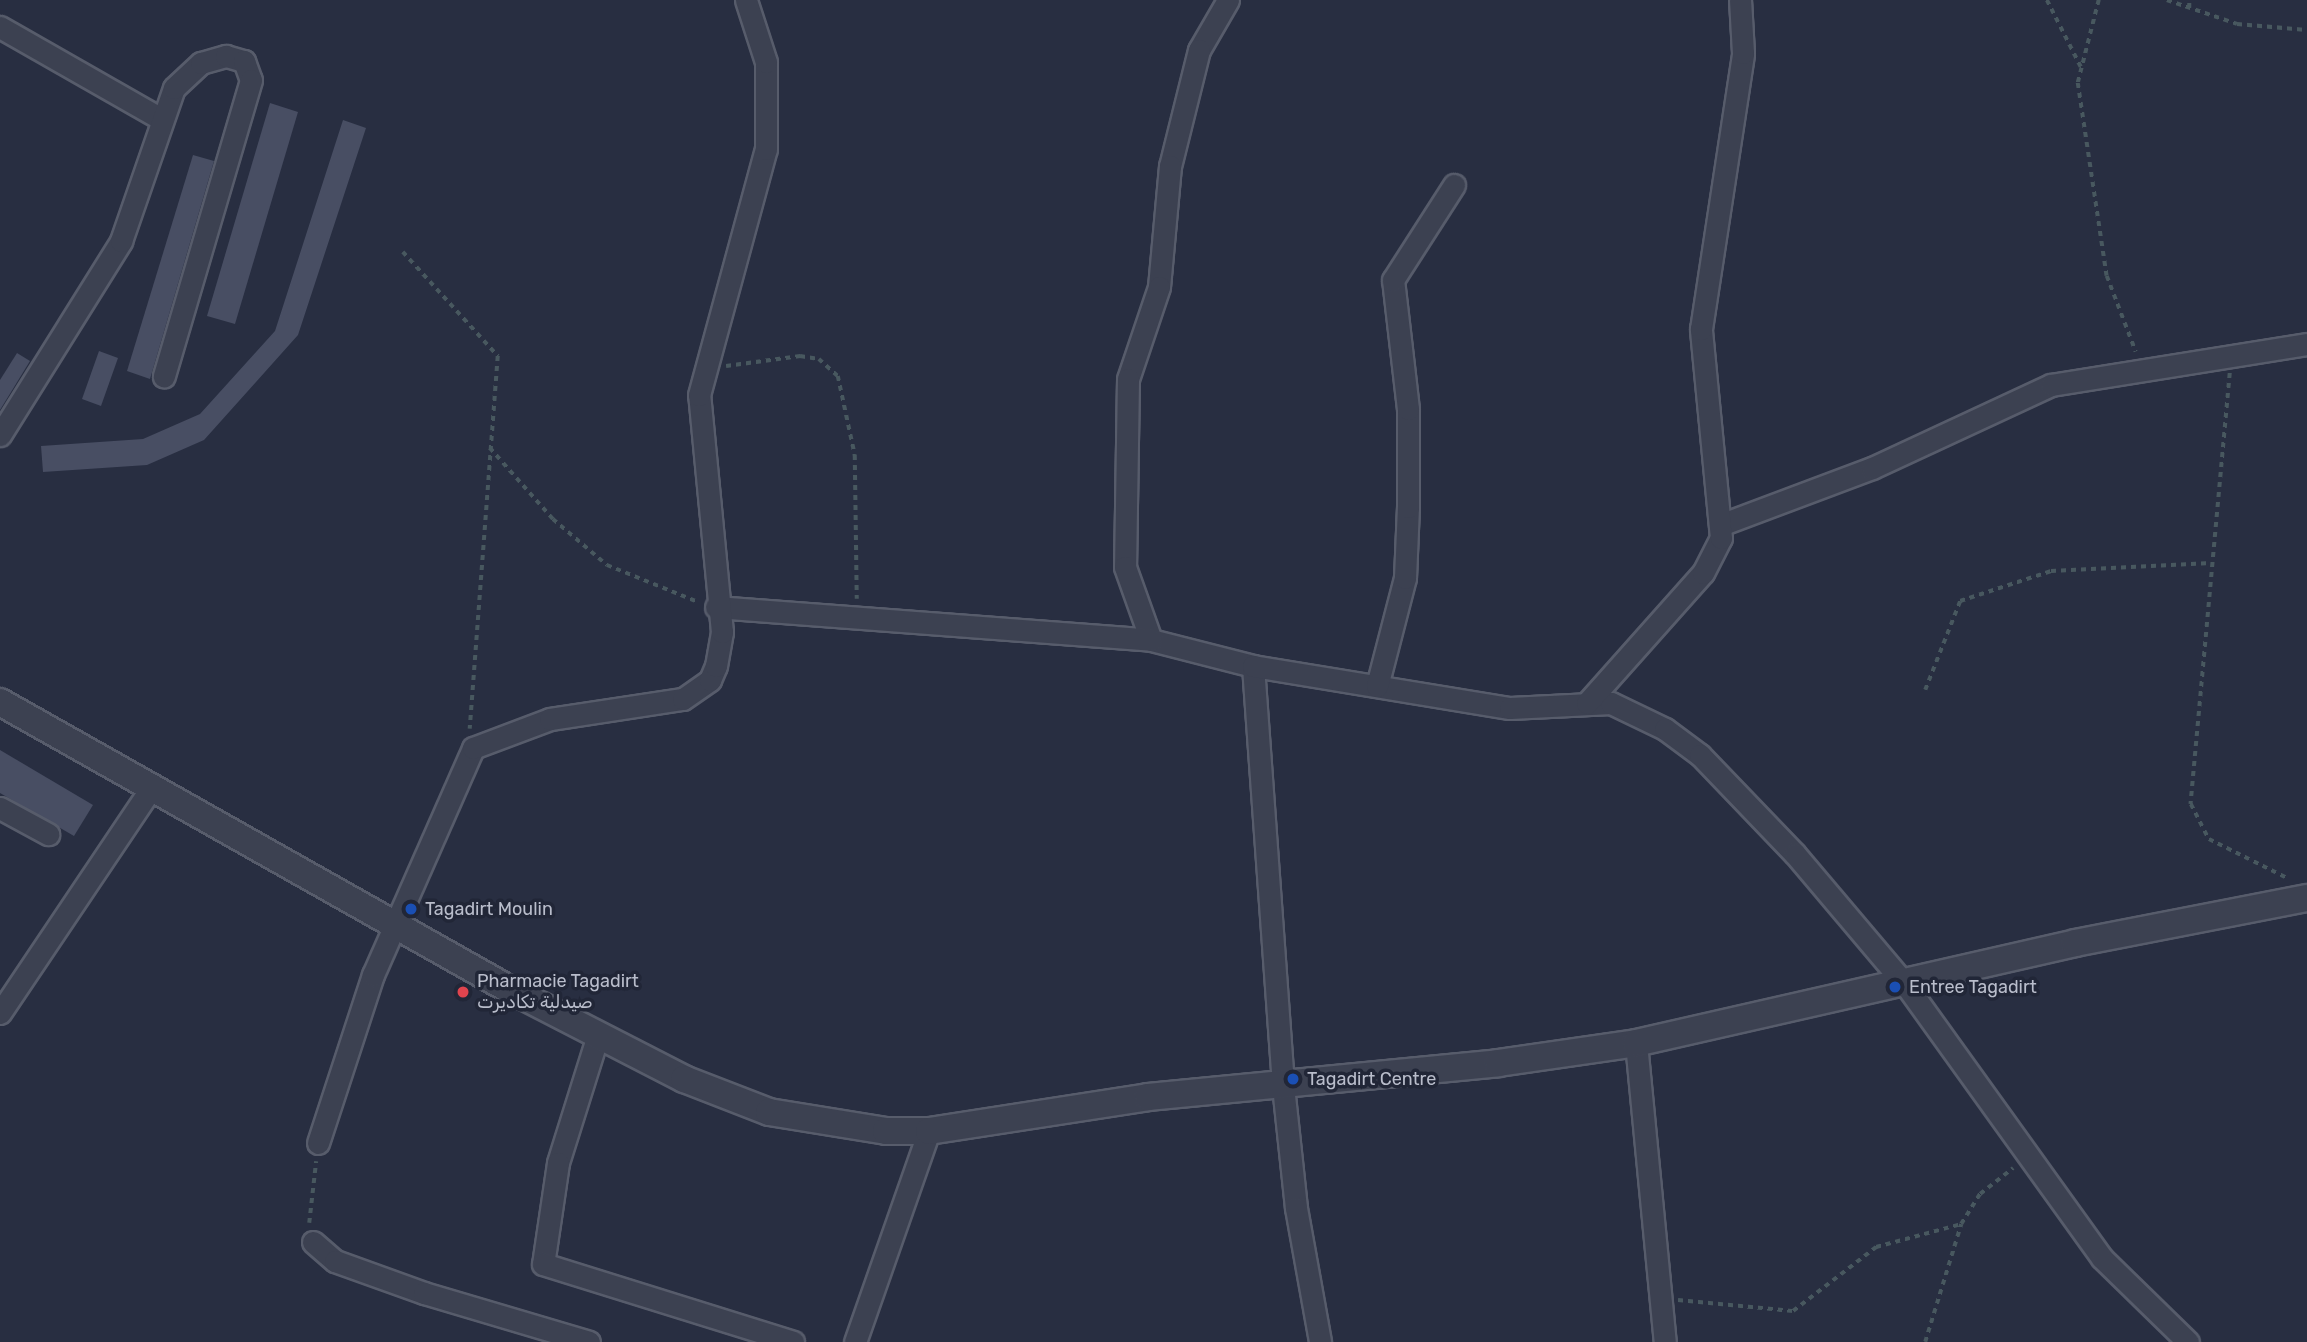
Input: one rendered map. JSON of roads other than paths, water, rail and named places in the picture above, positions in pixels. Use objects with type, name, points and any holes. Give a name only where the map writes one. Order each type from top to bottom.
[{"type":"street","points":[[318,1143],[357,1019],[473,748],[550,719],[660,705],[698,692],[710,680],[721,646],[698,417],[706,369],[766,149],[766,62],[746,0]]},
{"type":"street","points":[[1150,640],[1125,568],[1128,379],[1159,287],[1170,166],[1199,50],[1228,0]]},
{"type":"street","points":[[1587,703],[1716,557],[1723,524],[1701,329],[1743,53],[1740,0]]},
{"type":"street","points":[[0,27],[161,119]]},
{"type":"street","points":[[0,435],[121,241],[161,119],[182,75],[226,56],[244,61],[251,79],[242,124],[164,376]]},
{"type":"street","points":[[1377,687],[1406,559],[1408,409],[1393,280],[1454,185]]},
{"type":"street","points":[[1723,524],[1872,468],[2050,385],[2143,369],[2232,359],[2307,344]]},
{"type":"street","points":[[716,607],[1150,640],[1253,666],[1510,708],[1611,703],[1640,715],[1700,755],[1759,813],[1905,984],[2026,1157],[2102,1258],[2188,1342]]},
{"type":"street","points":[[1253,666],[1283,1086],[1296,1208],[1320,1342]]},
{"type":"street","points":[[0,702],[398,926],[684,1079],[769,1112],[839,1126],[929,1131],[1148,1097],[1283,1086],[1636,1043],[1905,984],[2301,890]]},
{"type":"street","points":[[0,1013],[151,788]]},
{"type":"street","points":[[0,808],[48,834]]},
{"type":"street","points":[[598,1035],[558,1163],[543,1264],[793,1342]]},
{"type":"street","points":[[1636,1043],[1663,1298],[1665,1342]]},
{"type":"street","points":[[855,1342],[929,1131]]},
{"type":"street","points":[[313,1242],[335,1261],[424,1293],[589,1342]]},
{"type":"place","name":"Tagadirt Moulin","points":[[411,909]]},
{"type":"place","name":"Entree Tagadirt","points":[[1895,987]]},
{"type":"place","name":"Pharmacie Tagadirt صيدلية تكاديرت","points":[[463,992]]},
{"type":"place","name":"Tagadirt Centre","points":[[1293,1079]]}]
